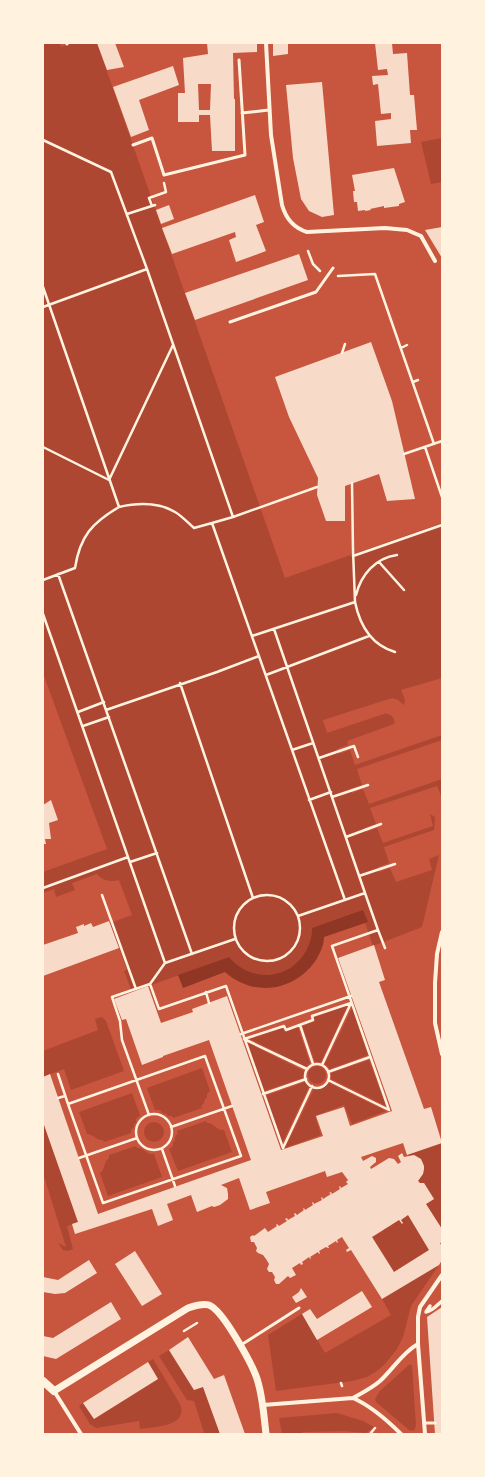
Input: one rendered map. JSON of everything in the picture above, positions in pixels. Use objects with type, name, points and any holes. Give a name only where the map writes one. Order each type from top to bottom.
[{"type":"main road","points":[[43,1381],[54,1391]]},
{"type":"street","points":[[266,43],[271,135],[282,205],[285,214],[291,223],[298,229],[307,232],[385,228],[407,230],[421,236],[435,261]]},
{"type":"street","points":[[442,932],[437,954],[435,1023],[442,1054]]},
{"type":"street","points":[[425,1434],[418,1344],[418,1317],[420,1307],[442,1275]]},
{"type":"street","points":[[430,1306],[426,1312],[430,1312],[438,1306],[439,1302]]},
{"type":"street","points":[[81,1434],[54,1391],[175,1316],[194,1305],[203,1304],[210,1305],[224,1319],[254,1368],[258,1383],[266,1434]]},
{"type":"street","points":[[262,1405],[353,1398],[364,1393],[379,1382],[411,1348],[418,1344]]},
{"type":"street","points":[[353,1398],[360,1401],[375,1412],[401,1434]]},
{"type":"lane","points":[[133,145],[152,138],[164,175],[245,155],[239,60]]},
{"type":"lane","points":[[242,113],[269,110]]},
{"type":"lane","points":[[230,322],[316,292],[333,268]]},
{"type":"lane","points":[[240,1346],[299,1308]]},
{"type":"lane","points":[[424,1423],[435,1422]]},
{"type":"path","points":[[43,140],[111,172],[147,269],[233,517]]},
{"type":"path","points":[[126,214],[153,205],[149,198],[166,192],[164,175]]},
{"type":"path","points":[[308,252],[316,268],[327,276],[375,274],[434,444]]},
{"type":"path","points":[[43,307],[147,269]]},
{"type":"path","points":[[43,287],[119,507]]},
{"type":"path","points":[[342,352],[345,344]]},
{"type":"path","points":[[109,480],[173,345]]},
{"type":"path","points":[[401,348],[407,346]]},
{"type":"path","points":[[413,382],[418,380]]},
{"type":"path","points":[[425,418],[429,416]]},
{"type":"path","points":[[404,454],[442,441]]},
{"type":"path","points":[[43,447],[109,480]]},
{"type":"path","points":[[425,447],[442,497]]},
{"type":"path","points":[[352,483],[355,602],[364,628],[369,636],[383,647],[395,652]]},
{"type":"path","points":[[43,580],[75,568],[79,550],[88,532],[96,523],[119,507],[141,504],[166,508],[176,512],[194,528],[233,517],[317,487]]},
{"type":"path","points":[[212,523],[345,900]]},
{"type":"path","points":[[353,556],[442,525]]},
{"type":"path","points":[[355,602],[362,580],[374,564],[389,556],[397,555]]},
{"type":"path","points":[[379,562],[404,590]]},
{"type":"path","points":[[58,574],[192,954]]},
{"type":"path","points":[[252,636],[355,602]]},
{"type":"path","points":[[43,614],[165,963]]},
{"type":"path","points":[[274,629],[385,948]]},
{"type":"path","points":[[266,675],[369,636]]},
{"type":"path","points":[[106,710],[259,656]]},
{"type":"path","points":[[180,684],[253,898]]},
{"type":"path","points":[[78,712],[104,702]]},
{"type":"path","points":[[83,726],[109,717]]},
{"type":"path","points":[[292,750],[313,743]]},
{"type":"path","points":[[319,758],[354,746],[358,757]]},
{"type":"path","points":[[332,797],[368,785]]},
{"type":"path","points":[[310,800],[331,792]]},
{"type":"path","points":[[346,837],[381,824]]},
{"type":"path","points":[[130,862],[157,853]]},
{"type":"path","points":[[43,888],[128,857]]},
{"type":"path","points":[[359,876],[394,864]]},
{"type":"path","points":[[298,916],[365,893]]},
{"type":"path","points":[[102,895],[136,989]]},
{"type":"path","points":[[261,895],[280,897],[294,908],[298,916],[300,931],[295,946],[285,956],[278,959],[271,961],[256,960],[243,952],[235,939],[234,923],[240,908],[253,898],[261,895]]},
{"type":"path","points":[[328,1080],[389,1110],[332,946],[378,930]]},
{"type":"path","points":[[149,1115],[122,1040],[120,1021],[112,997],[150,984],[165,963],[235,939]]},
{"type":"path","points":[[150,984],[159,1009],[226,986],[282,1148],[312,1086]]},
{"type":"path","points":[[206,992],[210,1002]]},
{"type":"path","points":[[242,1034],[350,996]]},
{"type":"path","points":[[244,1039],[284,1026],[286,1030],[313,1020],[312,1016],[351,1003]]},
{"type":"path","points":[[322,1065],[351,1003]]},
{"type":"path","points":[[300,1025],[313,1064]]},
{"type":"path","points":[[244,1039],[307,1070]]},
{"type":"path","points":[[58,1074],[66,1096],[68,1104],[86,1156],[103,1203],[241,1156],[205,1056],[68,1104]]},
{"type":"path","points":[[328,1072],[370,1056]]},
{"type":"path","points":[[313,1064],[322,1065],[328,1072],[328,1080],[321,1087],[312,1086],[306,1079],[307,1070],[313,1064]]},
{"type":"path","points":[[263,1094],[306,1079]]},
{"type":"path","points":[[58,1098],[66,1096]]},
{"type":"path","points":[[171,1127],[232,1106]]},
{"type":"path","points":[[155,1114],[165,1118],[171,1127],[171,1137],[169,1142],[162,1149],[150,1150],[140,1144],[137,1138],[137,1127],[140,1121],[149,1115],[155,1114]]},
{"type":"path","points":[[79,1158],[137,1138]]},
{"type":"path","points":[[162,1149],[175,1186]]},
{"type":"path","points":[[184,1331],[197,1323]]},
{"type":"path","points":[[370,1434],[375,1428]]},
{"type":"shaded area","points":[[43,43],[60,43],[61,47],[71,43],[97,43],[285,578],[442,523],[442,678],[401,690],[405,700],[404,705],[398,700],[392,698],[323,720],[327,733],[384,714],[392,716],[394,724],[347,741],[348,745],[337,749],[339,754],[350,750],[355,765],[442,735],[442,740],[357,769],[362,785],[350,789],[352,793],[363,789],[369,804],[442,779],[441,796],[437,786],[370,808],[376,824],[364,828],[366,832],[377,828],[383,843],[433,826],[430,814],[435,817],[434,830],[384,847],[389,863],[378,867],[379,872],[390,868],[396,882],[432,870],[429,859],[439,855],[422,927],[373,946],[365,923],[368,922],[312,928],[308,948],[296,964],[278,974],[268,976],[250,973],[242,969],[229,957],[132,992],[124,971],[127,970],[110,923],[132,915],[119,880],[107,880],[97,874],[72,883],[75,890],[56,897],[54,889],[43,893],[43,872],[107,849],[43,673]]},
{"type":"shaded area","points":[[442,138],[442,182],[431,184],[421,142]]},
{"type":"shaded area","points":[[363,910],[368,922],[324,937],[323,946],[316,960],[297,979],[286,984],[261,988],[236,980],[225,972],[183,988],[178,975],[229,957],[238,966],[249,972],[260,975],[271,975],[281,972],[291,967],[300,959],[309,944],[312,928]]},
{"type":"shaded area","points":[[348,1005],[321,1062],[315,1062],[302,1026],[315,1021],[314,1017]]},
{"type":"shaded area","points":[[352,1008],[368,1055],[330,1069],[325,1064]]},
{"type":"shaded area","points":[[102,1017],[106,1021],[124,1071],[71,1090],[64,1069],[43,1077],[43,1051],[98,1030],[95,1019]]},
{"type":"shaded area","points":[[298,1027],[310,1063],[306,1067],[250,1039],[283,1028],[285,1032]]},
{"type":"shaded area","points":[[248,1043],[304,1071],[303,1078],[264,1091]]},
{"type":"shaded area","points":[[369,1060],[386,1106],[331,1079],[331,1073]]},
{"type":"shaded area","points":[[317,1066],[323,1069],[326,1075],[323,1081],[317,1084],[311,1081],[308,1075],[311,1069]]},
{"type":"shaded area","points":[[202,1068],[210,1091],[201,1106],[202,1108],[173,1118],[165,1113],[163,1114],[160,1110],[155,1110],[147,1088]]},
{"type":"shaded area","points":[[305,1082],[309,1087],[282,1144],[265,1096]]},
{"type":"shaded area","points":[[329,1083],[386,1111],[352,1124],[344,1105],[315,1116],[321,1135],[285,1148],[314,1089],[321,1089]]},
{"type":"shaded area","points":[[132,1093],[140,1115],[136,1119],[136,1123],[131,1130],[131,1133],[104,1142],[103,1140],[87,1134],[79,1112]]},
{"type":"shaded area","points":[[206,1121],[207,1123],[212,1124],[221,1130],[224,1130],[232,1152],[178,1171],[169,1149],[173,1146],[173,1142],[175,1141],[175,1137],[178,1133],[177,1131]]},
{"type":"shaded area","points":[[43,1122],[78,1222],[67,1226],[73,1249],[68,1251],[63,1250],[58,1243],[66,1247],[43,1173]]},
{"type":"shaded area","points":[[154,1122],[161,1125],[164,1132],[161,1139],[154,1142],[147,1139],[144,1132],[147,1125]]},
{"type":"shaded area","points":[[442,1143],[442,1229],[426,1204],[434,1199],[424,1184],[418,1181],[424,1172],[423,1162],[417,1156],[407,1155]]},
{"type":"shaded area","points":[[136,1146],[137,1148],[154,1154],[162,1177],[108,1196],[100,1173],[109,1158],[109,1155]]},
{"type":"shaded area","points":[[408,1215],[429,1250],[394,1272],[372,1237],[381,1232],[383,1233],[382,1231],[390,1226],[392,1227],[391,1225]]},
{"type":"shaded area","points":[[439,1265],[411,1306],[403,1337],[397,1349],[385,1364],[377,1371],[367,1377],[352,1381],[276,1391],[268,1335],[302,1314],[325,1353],[391,1315],[382,1299]]},
{"type":"shaded area","points":[[169,1350],[194,1390],[203,1387],[220,1434],[201,1434],[204,1433],[194,1401],[187,1400],[159,1356]]},
{"type":"shaded area","points":[[153,1359],[180,1404],[180,1417],[169,1424],[140,1429],[139,1421],[96,1428],[90,1424],[79,1406],[83,1403],[94,1419],[158,1379],[148,1362]]},
{"type":"shaded area","points":[[410,1364],[412,1366],[416,1426],[414,1431],[409,1430],[376,1402],[375,1399],[380,1391]]},
{"type":"shaded area","points":[[337,1413],[363,1421],[374,1427],[366,1433],[343,1431],[282,1434],[279,1418]]},
{"type":"building","points":[[97,43],[115,43],[124,67],[107,70]]},
{"type":"building","points":[[207,43],[257,43],[257,52],[233,53],[235,151],[212,151],[210,115],[199,115],[199,122],[178,122],[178,93],[185,93],[183,58],[208,54]],"holes":[[[198,84],[211,84],[210,110],[199,110]]]},
{"type":"building","points":[[273,43],[288,43],[288,54],[273,56]]},
{"type":"building","points":[[375,43],[392,43],[393,54],[407,53],[410,95],[414,95],[417,130],[410,130],[411,143],[377,146],[375,121],[391,119],[391,113],[381,114],[378,84],[373,85],[372,76],[388,75],[387,69],[378,70]]},
{"type":"building","points":[[173,66],[179,85],[139,100],[149,130],[131,137],[113,87]]},
{"type":"building","points":[[322,82],[334,215],[322,217],[309,211],[301,199],[293,158],[286,85]]},
{"type":"building","points":[[394,168],[405,202],[399,204],[399,206],[384,208],[384,206],[370,209],[371,210],[358,211],[357,202],[354,202],[353,191],[355,191],[352,175]]},
{"type":"building","points":[[255,195],[264,222],[256,225],[266,251],[236,262],[229,240],[236,237],[235,232],[172,254],[162,228]]},
{"type":"building","points":[[169,205],[174,219],[161,224],[156,210]]},
{"type":"building","points":[[442,227],[442,258],[425,230]]},
{"type":"building","points":[[299,254],[308,280],[195,320],[185,293]]},
{"type":"building","points":[[371,342],[392,401],[415,499],[387,501],[379,474],[345,486],[345,521],[326,521],[317,495],[318,478],[289,417],[275,377]]},
{"type":"building","points":[[51,800],[58,820],[49,823],[51,839],[45,839],[46,844],[43,844],[43,805]]},
{"type":"building","points":[[109,921],[119,948],[43,976],[43,945],[78,933],[76,927],[84,924],[84,926],[91,923],[93,927]]},
{"type":"building","points":[[374,945],[385,980],[379,982],[424,1109],[431,1107],[442,1143],[407,1155],[403,1143],[361,1157],[363,1161],[372,1156],[376,1158],[376,1162],[370,1167],[371,1169],[389,1158],[394,1159],[398,1164],[401,1162],[398,1156],[402,1153],[404,1157],[414,1155],[421,1159],[424,1169],[423,1174],[418,1181],[420,1183],[424,1183],[434,1199],[426,1204],[442,1229],[442,1242],[440,1243],[442,1247],[442,1260],[439,1265],[382,1299],[351,1250],[347,1252],[346,1250],[349,1248],[342,1237],[337,1240],[337,1243],[336,1241],[328,1246],[329,1248],[326,1247],[319,1251],[319,1254],[318,1252],[310,1257],[310,1259],[309,1257],[302,1262],[303,1264],[301,1265],[300,1263],[292,1268],[296,1275],[290,1278],[288,1276],[279,1284],[276,1284],[274,1280],[275,1277],[272,1272],[269,1272],[267,1269],[269,1264],[263,1255],[256,1251],[257,1248],[254,1242],[251,1242],[250,1237],[253,1235],[254,1236],[265,1228],[268,1232],[277,1226],[277,1224],[279,1226],[287,1221],[285,1219],[287,1218],[288,1220],[295,1216],[295,1213],[297,1215],[304,1210],[304,1208],[305,1210],[313,1205],[313,1202],[314,1204],[322,1200],[322,1197],[323,1199],[331,1194],[329,1193],[331,1192],[332,1194],[340,1189],[340,1186],[341,1188],[348,1184],[346,1182],[348,1180],[342,1172],[327,1177],[325,1171],[266,1192],[270,1203],[250,1210],[239,1178],[221,1185],[227,1188],[228,1199],[220,1205],[214,1207],[212,1206],[197,1212],[191,1195],[167,1204],[173,1220],[158,1226],[152,1209],[75,1234],[72,1224],[78,1222],[43,1122],[43,1077],[50,1074],[98,1214],[251,1160],[209,1040],[142,1065],[126,1019],[122,1020],[114,999],[148,986],[161,1023],[193,1012],[192,1009],[227,996],[281,1150],[323,1136],[316,1116],[344,1107],[350,1126],[392,1111],[338,958]],"holes":[[[408,1215],[429,1250],[394,1272],[372,1237],[399,1220],[402,1224],[403,1223],[401,1220]]]},
{"type":"building","points":[[135,1251],[162,1294],[142,1306],[115,1264]]},
{"type":"building","points":[[89,1260],[97,1273],[65,1293],[55,1294],[43,1292],[43,1277],[58,1280]]},
{"type":"building","points":[[301,1288],[307,1297],[296,1303],[292,1297],[299,1292]]},
{"type":"building","points":[[362,1291],[372,1307],[317,1340],[302,1314],[310,1309],[317,1319]]},
{"type":"building","points":[[111,1302],[121,1319],[56,1359],[43,1356],[43,1336],[53,1338]]},
{"type":"building","points":[[442,1307],[442,1434],[435,1434],[427,1317]]},
{"type":"building","points":[[188,1337],[214,1379],[224,1375],[245,1434],[220,1434],[203,1387],[194,1390],[169,1350]]},
{"type":"building","points":[[148,1362],[158,1379],[94,1419],[83,1403]]}]
